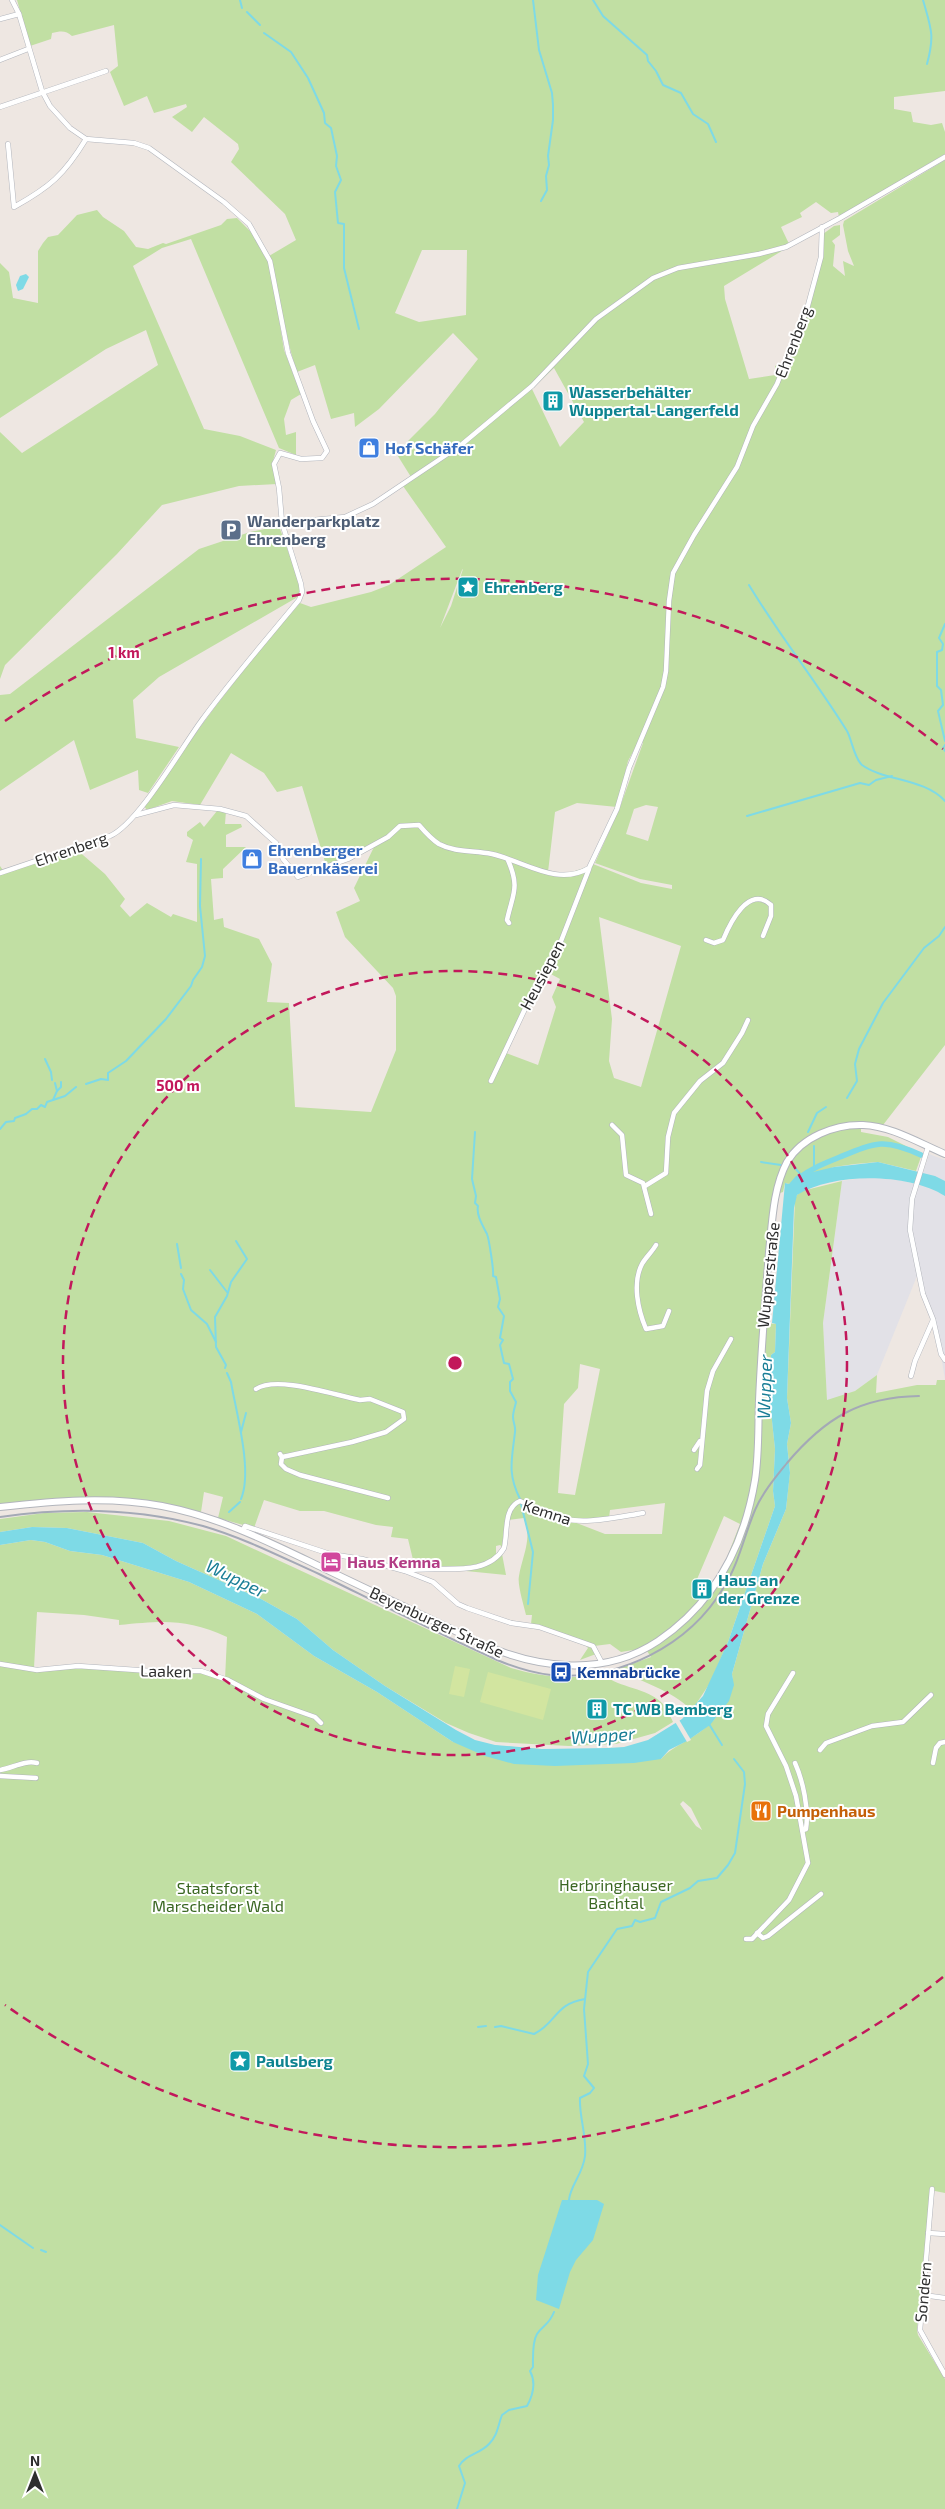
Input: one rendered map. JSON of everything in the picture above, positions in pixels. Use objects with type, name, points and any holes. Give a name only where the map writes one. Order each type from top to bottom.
[{"type":"main road","name":"Wupperstraße","points":[[714,1588],[733,1552],[755,1483],[771,1230],[784,1170],[794,1153],[808,1140],[846,1126],[877,1127],[945,1154]]},
{"type":"main road","name":"Beyenburger Straße","points":[[0,1507],[72,1500],[130,1502],[175,1509],[243,1530],[508,1655],[558,1665],[602,1663],[634,1654],[666,1635],[695,1610],[714,1588]]},
{"type":"street","points":[[8,144],[14,207],[43,191],[56,181],[86,139],[58,117],[42,91],[19,14],[12,0]]},
{"type":"street","points":[[0,19],[19,14]]},
{"type":"street","points":[[0,60],[28,49]]},
{"type":"street","points":[[0,107],[42,91],[106,71]]},
{"type":"street","name":"Ehrenberg","points":[[0,873],[110,836],[122,830],[136,815],[202,720],[299,600],[301,584],[282,523],[279,488],[274,464],[277,455],[284,453],[301,459],[316,460],[322,458],[327,451],[313,421],[292,363],[270,261],[249,224],[224,202],[149,148],[134,143],[86,139]]},
{"type":"street","points":[[282,523],[312,522],[353,514],[396,489],[461,445],[532,386],[596,319],[653,278],[678,268],[779,250],[822,228],[945,157]]},
{"type":"street","name":"Ehrenberg","points":[[136,815],[174,805],[220,810],[246,816],[276,843],[283,859],[298,877],[348,859],[388,837],[400,826],[407,824],[419,825],[431,838],[446,847],[470,853],[492,854],[544,872],[568,875],[589,868],[617,809],[629,768],[663,687],[666,670],[669,601],[674,573],[694,535],[737,467],[753,426],[777,384],[807,309],[822,257],[822,228]]},
{"type":"street","points":[[508,860],[514,872],[515,880],[507,920],[509,923]]},
{"type":"street","name":"Heusiepen","points":[[491,1081],[532,994],[556,954],[589,868]]},
{"type":"street","points":[[706,940],[714,943],[723,940],[744,904],[754,899],[767,902],[771,906],[771,916],[763,936]]},
{"type":"street","points":[[645,1186],[666,1173],[669,1132],[678,1106],[700,1081],[723,1063],[748,1020]]},
{"type":"street","points":[[612,1125],[622,1135],[626,1175],[643,1182],[651,1214]]},
{"type":"street","points":[[928,1147],[914,1189],[910,1230],[923,1294],[933,1319],[940,1354],[945,1360]]},
{"type":"street","points":[[656,1245],[641,1266],[637,1284],[640,1313],[646,1329],[663,1326],[668,1311]]},
{"type":"street","points":[[912,1376],[915,1361],[933,1319]]},
{"type":"street","points":[[697,1469],[700,1465],[702,1419],[712,1374],[731,1339]]},
{"type":"street","points":[[256,1389],[267,1384],[285,1384],[360,1400],[370,1399],[403,1412],[404,1419],[386,1432],[352,1442],[281,1455],[281,1464],[300,1475],[388,1498]]},
{"type":"street","points":[[694,1450],[701,1440]]},
{"type":"street","name":"Kemna","points":[[405,1571],[434,1567],[474,1567],[487,1563],[504,1548],[506,1519],[514,1504],[520,1501],[549,1516],[572,1521],[603,1520],[643,1513]]},
{"type":"street","name":"Kemna","points":[[243,1530],[245,1526],[330,1554],[362,1559],[405,1571],[433,1582],[458,1604],[467,1608],[511,1623],[539,1627],[593,1646],[602,1663]]},
{"type":"street","name":"Laaken","points":[[0,1664],[36,1670],[78,1666],[151,1671],[201,1671],[228,1680],[264,1699],[315,1717],[321,1723]]},
{"type":"street","points":[[746,1939],[752,1939],[795,1891],[808,1863],[796,1796],[786,1766],[766,1726],[768,1714],[793,1673]]},
{"type":"street","points":[[820,1750],[826,1743],[872,1726],[904,1722],[931,1695]]},
{"type":"street","points":[[933,1763],[936,1748],[940,1743],[945,1742]]},
{"type":"street","points":[[0,1770],[10,1769],[25,1762],[37,1763]]},
{"type":"street","points":[[795,1763],[805,1803],[806,1825],[803,1830]]},
{"type":"street","points":[[0,1776],[36,1778]]},
{"type":"street","points":[[757,1933],[763,1938],[768,1936],[821,1894]]},
{"type":"street","name":"Sondern","points":[[932,2189],[921,2334],[945,2375]]},
{"type":"street","points":[[928,2233],[945,2234]]},
{"type":"street","points":[[923,2295],[945,2298]]},
{"type":"shaded area","points":[[929,1154],[945,1160],[945,1380],[935,1318],[917,1276],[877,1375],[855,1391],[827,1401],[823,1323],[842,1181],[868,1177],[895,1179],[919,1185]]},
{"type":"green space","points":[[17,0],[945,0],[945,91],[894,97],[894,109],[911,112],[913,122],[931,125],[942,123],[945,132],[945,154],[839,217],[838,212],[831,213],[816,202],[800,213],[802,217],[781,227],[790,246],[724,286],[725,299],[749,379],[775,375],[775,366],[785,362],[813,287],[823,234],[834,226],[840,225],[840,235],[832,241],[835,245],[833,266],[845,276],[843,261],[854,266],[848,251],[843,225],[844,221],[945,160],[945,1045],[883,1125],[861,1122],[861,1132],[888,1137],[922,1154],[916,1171],[878,1162],[834,1167],[789,1184],[785,1183],[783,1192],[777,1194],[764,1323],[776,1324],[775,1352],[771,1355],[770,1402],[775,1449],[773,1491],[775,1506],[728,1642],[710,1683],[692,1710],[665,1691],[615,1670],[651,1657],[645,1648],[621,1652],[610,1644],[594,1646],[531,1624],[532,1615],[526,1615],[519,1580],[527,1540],[526,1525],[524,1518],[508,1520],[514,1506],[520,1500],[514,1502],[505,1520],[502,1547],[500,1545],[496,1546],[496,1556],[487,1561],[468,1566],[415,1568],[408,1539],[391,1537],[393,1527],[376,1525],[324,1511],[300,1511],[264,1500],[254,1528],[218,1518],[223,1497],[204,1492],[201,1512],[130,1499],[0,1505],[0,866],[5,873],[76,849],[105,874],[125,899],[120,906],[130,917],[147,903],[171,917],[173,914],[197,922],[197,864],[186,862],[193,840],[187,836],[187,832],[200,822],[204,827],[217,811],[226,811],[225,824],[241,824],[242,827],[226,835],[226,847],[246,847],[223,869],[223,878],[211,879],[214,920],[223,918],[224,927],[259,939],[272,964],[267,1002],[289,1003],[295,1107],[371,1112],[396,1050],[396,996],[393,988],[345,937],[336,912],[360,901],[354,888],[374,847],[326,865],[302,786],[277,792],[264,773],[231,753],[200,805],[172,801],[147,810],[144,806],[219,702],[300,603],[311,607],[371,592],[389,585],[446,547],[403,486],[411,477],[396,453],[435,414],[478,359],[453,333],[379,409],[355,427],[354,413],[331,419],[315,365],[297,372],[269,256],[296,240],[285,214],[231,162],[239,149],[238,144],[204,117],[192,132],[172,117],[187,107],[186,104],[154,113],[147,96],[124,106],[110,72],[118,66],[114,25],[72,36],[63,32],[52,33],[51,39],[30,46]],"holes":[[[422,250],[467,250],[466,315],[419,322],[395,313]],[[554,368],[584,422],[560,447],[532,389]],[[463,569],[451,606],[440,628],[462,570]],[[640,739],[643,743],[620,807],[595,863],[640,879],[672,885],[672,889],[641,883],[593,864],[568,873],[548,874],[538,872],[504,857],[548,872],[555,812],[577,803],[617,807],[628,761]],[[646,805],[658,807],[648,841],[626,834],[634,809]],[[599,917],[681,946],[641,1087],[614,1078],[609,1061],[612,1019]],[[547,972],[560,979],[552,997],[556,1007],[538,1065],[506,1053],[533,992]],[[580,1364],[600,1369],[575,1495],[558,1493],[564,1404],[578,1388]],[[665,1503],[662,1534],[605,1534],[574,1522],[609,1518],[610,1510]],[[724,1516],[740,1524],[722,1570],[701,1599],[692,1591]]]},
{"type":"green space","points":[[97,210],[103,217],[124,231],[136,247],[148,249],[163,243],[166,244],[221,225],[227,219],[237,218],[257,238],[271,269],[284,350],[301,394],[291,400],[284,419],[286,435],[296,432],[296,455],[279,448],[191,239],[162,248],[133,266],[204,429],[240,436],[276,450],[272,465],[277,484],[239,486],[162,505],[117,554],[5,665],[0,679],[0,432],[22,453],[158,365],[146,330],[106,349],[0,418],[0,263],[9,272],[13,298],[38,303],[38,251],[43,243],[48,237],[58,235],[77,215]]},
{"type":"green space","points":[[279,526],[300,584],[300,594],[159,677],[133,700],[136,738],[179,747],[148,793],[139,790],[138,770],[90,790],[74,740],[0,791],[0,695],[10,694],[199,549],[250,532]]},
{"type":"green space","name":"Staatsforst Marscheider Wald","points":[[842,1181],[823,1323],[827,1400],[855,1391],[877,1375],[876,1393],[917,1385],[936,1385],[937,1380],[945,1380],[945,2193],[930,2190],[917,2330],[918,2335],[945,2379],[945,2509],[0,2509],[0,1545],[31,1540],[45,1542],[70,1551],[102,1555],[189,1582],[257,1614],[314,1656],[377,1692],[453,1742],[661,1759],[704,1729],[720,1714],[726,1705],[732,1685],[732,1674],[763,1564],[786,1509],[790,1472],[787,1444],[791,1423],[787,1398],[795,1199],[802,1191]],"holes":[[[37,1612],[84,1615],[119,1620],[119,1625],[174,1622],[212,1631],[227,1637],[225,1679],[202,1671],[78,1666],[34,1668]],[[683,1801],[691,1808],[702,1830],[696,1826],[680,1804]]]},
{"type":"green space","points":[[87,1512],[169,1521],[226,1536],[511,1668],[557,1677],[603,1674],[617,1683],[657,1698],[663,1704],[673,1722],[655,1733],[616,1744],[569,1746],[496,1742],[446,1723],[385,1686],[333,1650],[297,1619],[261,1599],[176,1561],[143,1543],[67,1528],[32,1527],[0,1532],[0,1519],[44,1513]]},
{"type":"green space","points":[[502,1554],[506,1575],[456,1570],[495,1559]]},
{"type":"green space","points":[[586,1646],[594,1649],[596,1654],[580,1660],[588,1648]]},
{"type":"green space","points":[[455,1666],[470,1669],[464,1697],[449,1694]]},
{"type":"green space","points":[[488,1672],[551,1689],[543,1720],[480,1702]]},
{"type":"water","points":[[26,274],[29,277],[23,289],[18,291],[16,285],[20,276]]},
{"type":"water","points":[[878,1162],[935,1176],[945,1181],[945,1196],[930,1188],[912,1183],[871,1178],[831,1182],[813,1187],[797,1195],[794,1208],[787,1398],[791,1423],[787,1444],[790,1473],[786,1509],[763,1564],[732,1674],[734,1685],[729,1701],[710,1725],[687,1741],[669,1750],[661,1759],[634,1763],[555,1766],[514,1764],[485,1756],[453,1742],[377,1692],[314,1656],[257,1614],[189,1582],[102,1555],[70,1551],[45,1542],[31,1540],[0,1545],[0,1532],[32,1527],[67,1528],[143,1543],[176,1561],[261,1599],[297,1619],[333,1650],[385,1686],[475,1740],[495,1745],[542,1749],[624,1747],[648,1740],[682,1719],[703,1696],[728,1642],[775,1506],[773,1491],[775,1449],[770,1402],[771,1355],[775,1352],[776,1324],[772,1323],[785,1183],[789,1184],[796,1176],[834,1167]]},
{"type":"water","points":[[562,2200],[597,2200],[604,2204],[593,2240],[576,2260],[570,2272],[559,2309],[536,2300],[538,2275]]},
{"type":"pier","points":[[678,1718],[691,1740],[687,1742],[674,1720]]},
{"type":"waterway","points":[[240,0],[242,8]]},
{"type":"waterway","points":[[533,0],[539,50],[552,93],[553,105],[548,156],[549,165],[546,176],[547,190],[541,201]]},
{"type":"waterway","points":[[593,0],[603,16],[647,55],[648,61],[663,85],[681,93],[693,114],[708,124],[716,142]]},
{"type":"waterway","points":[[923,0],[931,32],[931,46],[927,64]]},
{"type":"waterway","points":[[247,12],[260,25]]},
{"type":"waterway","points":[[264,33],[291,52],[308,78],[324,113],[325,123],[331,128],[337,156],[336,166],[341,180],[335,192],[338,223],[344,224],[344,268],[359,329]]},
{"type":"waterway","points":[[749,585],[847,731],[859,762],[881,774],[926,788],[945,801]]},
{"type":"waterway","points":[[945,624],[939,638],[943,644],[942,650],[937,652],[937,686],[941,690],[943,705],[938,711],[945,741]]},
{"type":"waterway","points":[[945,745],[943,748],[945,751]]},
{"type":"waterway","points":[[747,816],[860,783],[869,785],[876,780],[892,776]]},
{"type":"waterway","points":[[86,1084],[101,1079],[108,1080],[108,1073],[126,1061],[166,1019],[191,986],[202,967],[205,956],[200,906],[201,859]]},
{"type":"waterway","points":[[847,1098],[857,1081],[855,1064],[859,1049],[883,1003],[924,948],[939,936],[945,927]]},
{"type":"waterway","points":[[45,1059],[51,1072],[52,1080]]},
{"type":"waterway","points":[[57,1091],[61,1087],[61,1082]]},
{"type":"waterway","points":[[53,1100],[57,1091],[55,1083]]},
{"type":"waterway","points":[[0,1129],[6,1122],[14,1121],[15,1118],[26,1114],[32,1109],[37,1109],[41,1105],[45,1107],[47,1102],[65,1096],[76,1087]]},
{"type":"waterway","points":[[808,1132],[817,1113],[826,1107]]},
{"type":"waterway","points":[[475,1132],[472,1179],[476,1196],[475,1203],[478,1206],[479,1217],[489,1242],[493,1276],[496,1277],[500,1299],[498,1307],[504,1316],[500,1338],[503,1340],[500,1345],[504,1363],[509,1364],[513,1379],[510,1382],[510,1391],[516,1402],[513,1415],[515,1430],[512,1473],[520,1499]]},
{"type":"waterway","points":[[799,1178],[824,1164],[872,1145],[889,1144],[921,1155]]},
{"type":"waterway","points":[[814,1146],[814,1167]]},
{"type":"waterway","points":[[761,1162],[781,1165]]},
{"type":"waterway","points":[[794,1167],[802,1176]]},
{"type":"waterway","points":[[225,1368],[226,1365],[216,1347],[215,1317],[227,1296],[231,1282],[247,1259],[236,1241]]},
{"type":"waterway","points":[[177,1244],[181,1268]]},
{"type":"waterway","points":[[210,1270],[227,1292]]},
{"type":"waterway","points":[[181,1274],[184,1280],[183,1289],[191,1310],[207,1324],[216,1342]]},
{"type":"waterway","points":[[227,1373],[231,1382],[240,1425],[244,1458],[244,1487],[241,1499]]},
{"type":"waterway","points":[[241,1432],[246,1413]]},
{"type":"waterway","points":[[229,1512],[240,1502]]},
{"type":"waterway","points":[[521,1504],[533,1552],[528,1604]]},
{"type":"waterway","points":[[709,1724],[722,1745]]},
{"type":"waterway","points":[[569,2200],[585,2156],[580,2098],[590,2093],[594,2088],[584,2076],[588,2064],[584,2009],[588,1972],[617,1929],[632,1926],[635,1920],[640,1922],[655,1918],[661,1902],[690,1888],[698,1881],[717,1878],[728,1865],[735,1853],[745,1784],[744,1772],[734,1759]]},
{"type":"waterway","points":[[495,2027],[501,2026],[534,2034],[542,2030],[561,2009],[575,2001],[585,1999]]},
{"type":"waterway","points":[[478,2027],[486,2026]]},
{"type":"waterway","points":[[0,2225],[33,2248]]},
{"type":"waterway","points":[[41,2250],[46,2252]]},
{"type":"waterway","points":[[457,2509],[465,2483],[459,2466],[465,2459],[492,2441],[502,2415],[509,2410],[527,2406],[529,2402],[533,2388],[530,2371],[533,2367],[534,2341],[537,2334],[550,2320],[554,2312]]},
{"type":"railway","points":[[0,1517],[51,1512],[102,1511],[153,1516],[203,1526],[233,1536],[319,1574],[510,1665],[551,1675],[577,1675],[602,1672],[650,1655],[672,1642],[692,1626],[709,1608],[724,1587],[734,1568],[751,1520],[762,1497],[787,1463],[815,1434],[830,1422],[861,1406],[898,1397],[919,1396]]},
{"type":"place","name":"Wasserbehälter Wuppertal-Langerfeld","points":[[553,401]]},
{"type":"place","name":"Hof Schäfer","points":[[369,448]]},
{"type":"place","name":"Wanderparkplatz Ehrenberg","points":[[231,530]]},
{"type":"place","name":"Ehrenberg","points":[[468,587]]},
{"type":"place","name":"Ehrenberger Bauernkäserei","points":[[252,859]]},
{"type":"place","name":"Haus Kemna","points":[[331,1562]]},
{"type":"place","name":"Haus an der Grenze","points":[[702,1589]]},
{"type":"place","name":"Kemnabrücke","points":[[561,1672]]},
{"type":"place","name":"TC WB Bemberg","points":[[597,1709]]},
{"type":"place","name":"Pumpenhaus","points":[[761,1811]]},
{"type":"place","name":"Paulsberg","points":[[240,2061]]},
{"type":"water label","name":"Wupper","points":[[765,1387]]},
{"type":"water label","name":"Wupper","points":[[236,1579]]},
{"type":"water label","name":"Wupper","points":[[603,1736]]},
{"type":"park label","name":"Herbringhauser Bachtal","points":[[616,1894]]}]
